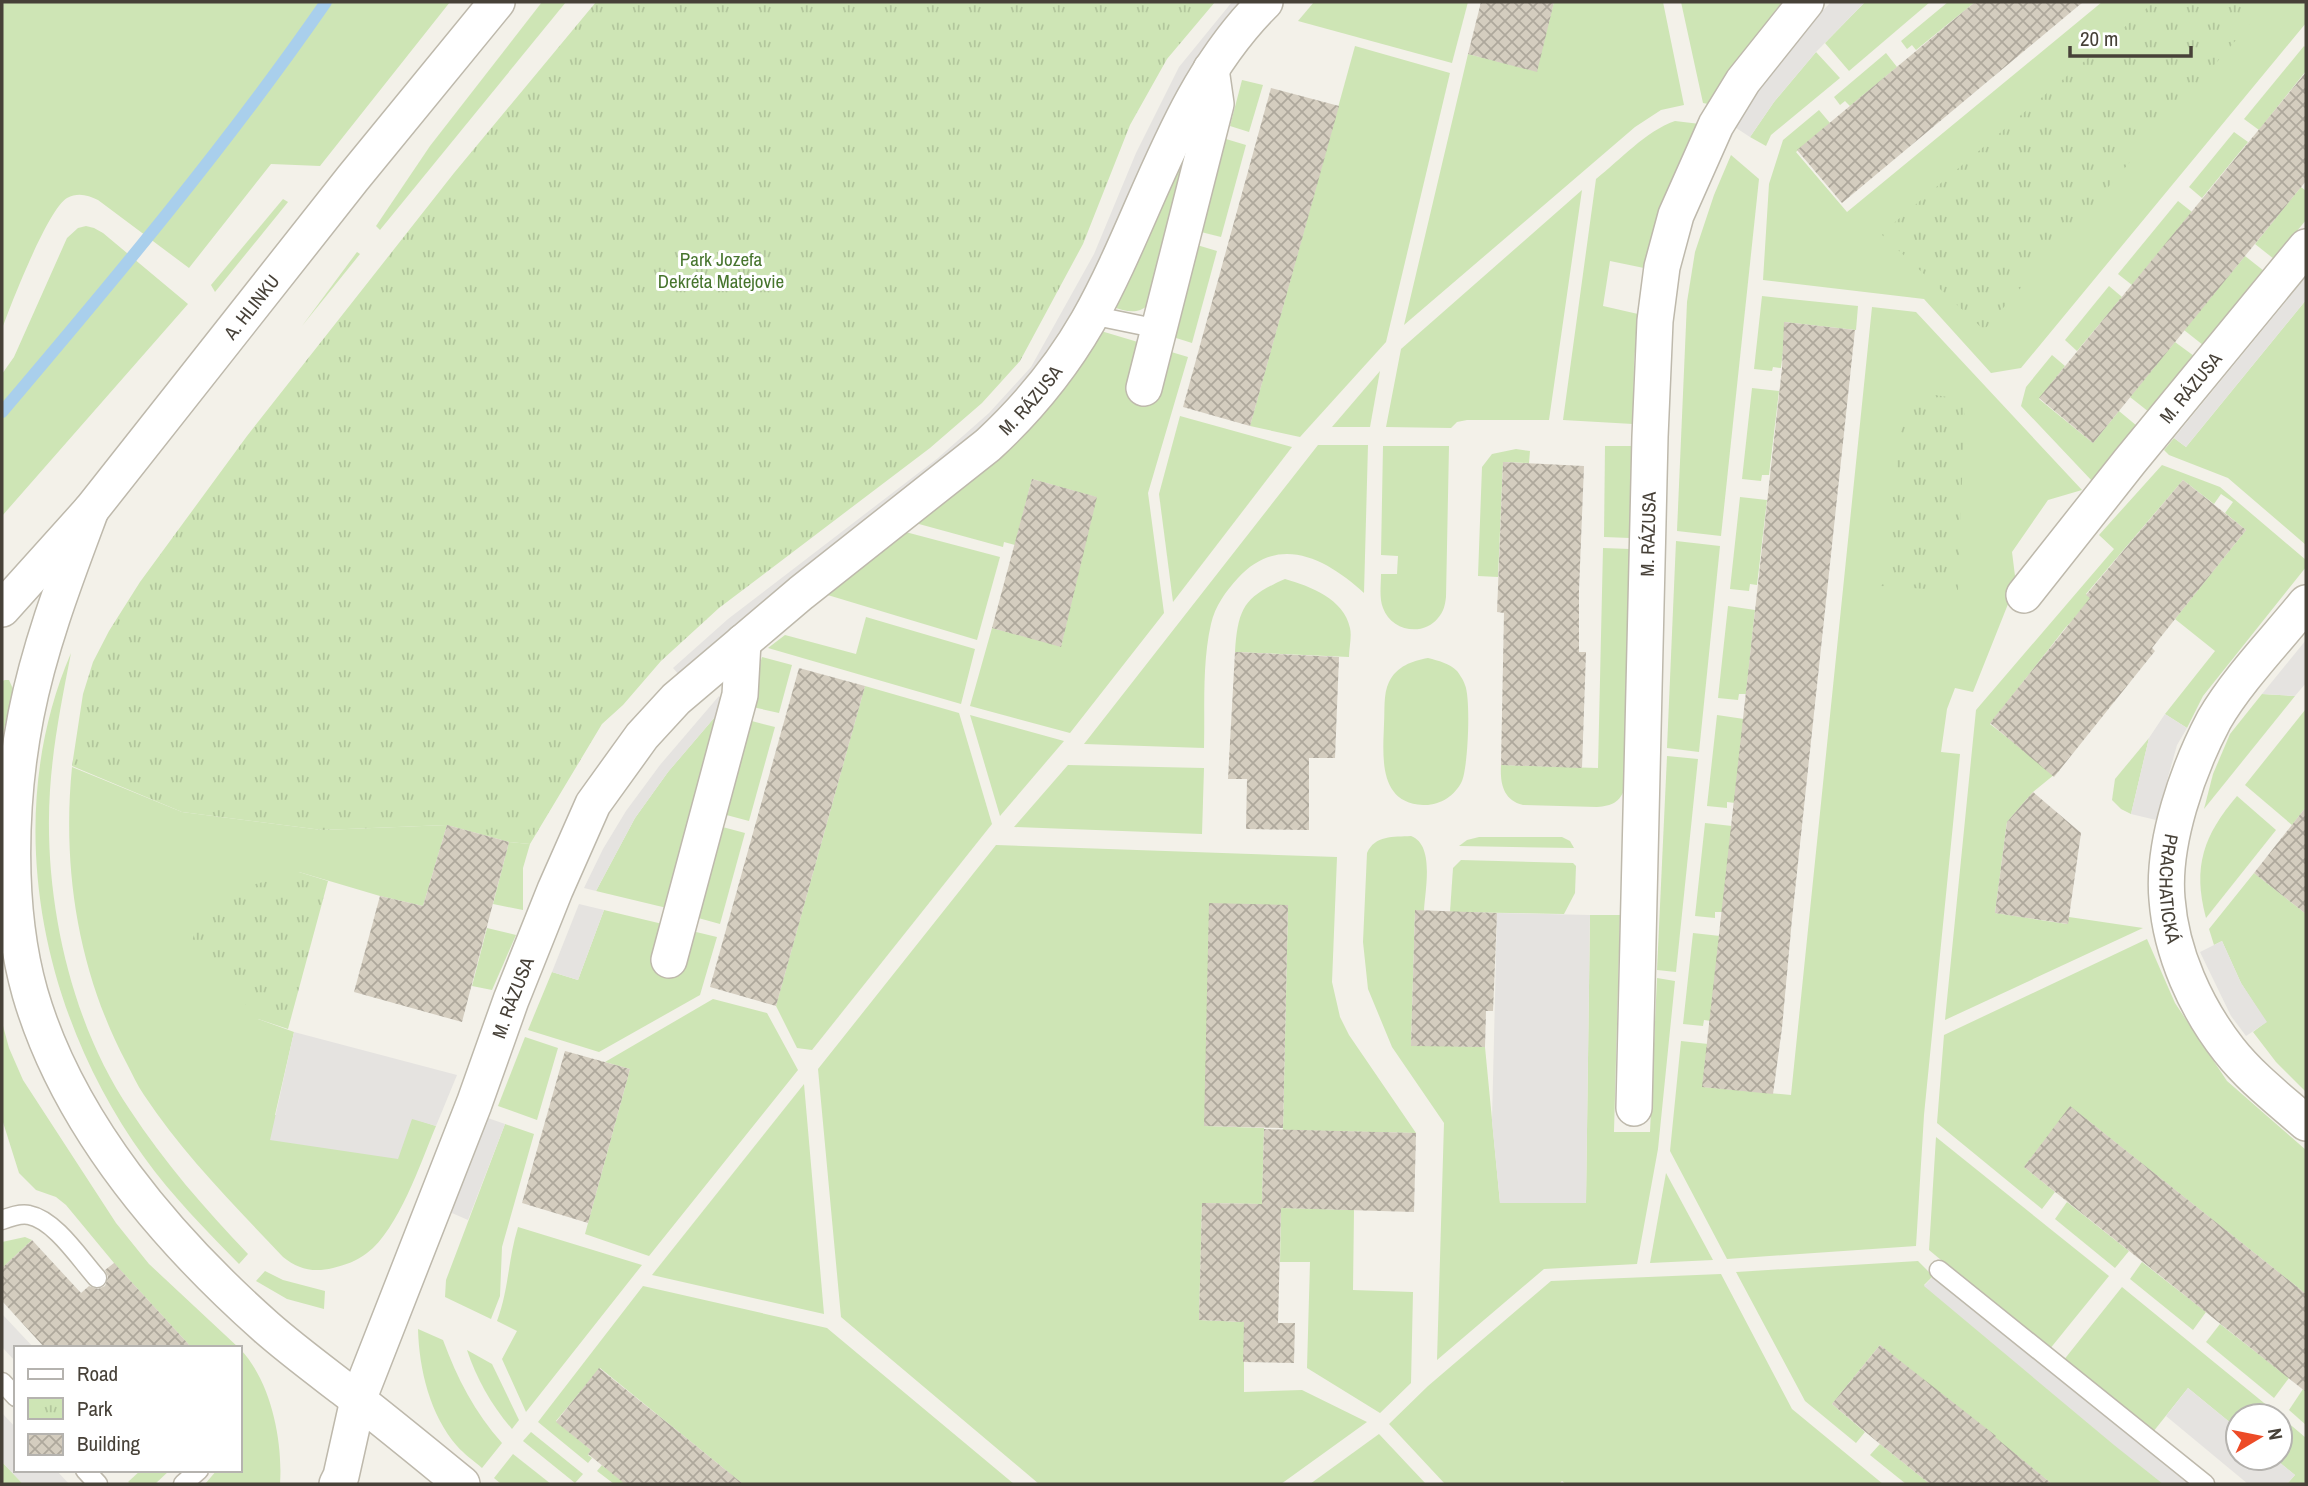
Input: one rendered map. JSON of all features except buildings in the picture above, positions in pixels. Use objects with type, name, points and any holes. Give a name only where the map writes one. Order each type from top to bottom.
[{"type":"street","name":"A. HLINKU","points":[[2,609],[90,510],[346,187],[497,2]]},
{"type":"street","name":"M. RÁZUSA","points":[[337,1484],[358,1400],[474,1104],[511,1000],[593,804],[642,736],[676,699],[876,533],[988,445],[1040,392],[1091,315],[1118,261],[1149,188],[1211,68],[1232,39],[1265,2]]},
{"type":"street","name":"M. RÁZUSA","points":[[1634,1108],[1650,437],[1655,321],[1662,268],[1676,215],[1716,125],[1743,80],[1806,2]]},
{"type":"street","points":[[1144,388],[1216,104],[1211,68]]},
{"type":"street","name":"M. RÁZUSA","points":[[2024,595],[2306,247]]},
{"type":"street","points":[[90,510],[49,624],[26,715],[7,867],[17,933],[34,1007],[57,1062],[90,1123],[132,1185],[183,1247],[269,1330],[462,1484]]},
{"type":"street","name":"PRACHATICKÁ","points":[[2306,603],[2234,691],[2215,720],[2197,756],[2182,797],[2170,853],[2166,898],[2174,942],[2186,976],[2215,1030],[2261,1084],[2306,1123]]},
{"type":"street","points":[[669,960],[740,695],[743,642]]},
{"type":"lane","points":[[1091,315],[1159,330]]},
{"type":"lane","points":[[2,1220],[26,1214],[41,1218],[52,1226],[97,1278]]},
{"type":"lane","points":[[1939,1270],[2205,1484]]},
{"type":"lane","points":[[2,1382],[14,1395]]},
{"type":"lane","points":[[183,1484],[197,1472]]},
{"type":"green space","points":[[2,2],[450,2],[320,166],[271,164],[189,268],[98,200],[83,195],[67,198],[59,206],[40,238],[2,329]]},
{"type":"green space","points":[[542,2],[566,2],[380,230],[376,226],[430,146]]},
{"type":"green space","name":"Park Jozefa Dekréta Matejovie","points":[[596,2],[1215,2],[1167,59],[1130,125],[1083,244],[1020,361],[982,403],[930,448],[719,608],[661,661],[623,705],[602,724],[530,844],[509,842],[447,825],[322,830],[182,812],[72,766],[83,694],[93,662],[140,582],[247,436],[454,173]]},
{"type":"green space","points":[[1314,2],[1468,2],[1452,63],[1298,21]]},
{"type":"green space","points":[[1554,2],[1663,2],[1684,105],[1661,110],[1635,127],[1404,325],[1468,54],[1536,71]]},
{"type":"green space","points":[[1681,2],[1782,2],[1708,104],[1703,103]]},
{"type":"green space","points":[[1865,2],[1930,2],[1849,71],[1825,43]]},
{"type":"green space","points":[[1948,2],[1975,2],[1916,50],[1912,45],[1907,49],[1901,41]]},
{"type":"green space","points":[[2102,2],[2306,2],[2306,23],[2021,368],[1991,373],[1924,299],[1763,280],[1769,184],[1783,140],[1819,110],[1830,123],[1796,152],[1847,212]]},
{"type":"green space","points":[[2154,2],[2269,2],[1984,330],[1881,234]]},
{"type":"green space","points":[[1355,46],[1450,73],[1386,342],[1300,437],[1250,426]]},
{"type":"green space","points":[[2304,46],[2306,71],[2259,130],[2244,119]]},
{"type":"green space","points":[[1816,52],[1840,78],[1771,135],[1766,146],[1750,137],[1774,102]]},
{"type":"green space","points":[[1886,53],[1897,67],[1850,106],[1845,101],[1840,105],[1834,97]]},
{"type":"green space","points":[[1242,80],[1263,85],[1249,132],[1230,126]]},
{"type":"green space","points":[[1675,121],[1700,124],[1661,210],[1644,268],[1610,261],[1603,306],[1638,314],[1633,424],[1563,420],[1596,179],[1644,139]]},
{"type":"green space","points":[[1192,132],[1148,305],[1135,311],[1112,307]]},
{"type":"green space","points":[[2234,132],[2248,142],[2202,198],[2189,187]]},
{"type":"green space","points":[[1226,139],[1246,145],[1221,237],[1201,232]]},
{"type":"green space","points":[[1731,155],[1759,179],[1721,536],[1677,531],[1687,302],[1695,252]]},
{"type":"green space","points":[[2301,187],[2306,191],[2306,220],[2274,259],[2255,244]]},
{"type":"green space","points":[[1582,190],[1549,420],[1467,420],[1457,422],[1451,428],[1386,427],[1401,349]]},
{"type":"green space","points":[[283,199],[288,202],[215,292],[211,285]]},
{"type":"green space","points":[[2178,201],[2192,212],[2132,285],[2118,274]]},
{"type":"green space","points":[[86,226],[103,233],[188,304],[2,516],[2,374],[14,357],[67,238],[78,228]]},
{"type":"green space","points":[[1197,245],[1217,251],[1192,343],[1173,337]]},
{"type":"green space","points":[[357,252],[360,254],[302,326]]},
{"type":"green space","points":[[2245,256],[2264,271],[2203,345],[2184,330]]},
{"type":"green space","points":[[2109,286],[2122,297],[2077,351],[2065,340]]},
{"type":"green space","points":[[1762,296],[1858,306],[1856,330],[1784,322],[1786,326],[1781,368],[1773,367],[1772,371],[1754,369]]},
{"type":"green space","points":[[2306,300],[2306,545],[2228,478],[2169,455],[2164,450],[2174,438],[2186,447]]},
{"type":"green space","points":[[1872,307],[1916,312],[2082,490],[2048,500],[2012,552],[2016,584],[1973,692],[1955,688],[1947,709],[1941,752],[1960,754],[1924,1115],[1916,1246],[1727,1259],[1670,1151],[1681,1041],[1708,1044],[1703,1087],[1791,1095]]},
{"type":"green space","points":[[1101,331],[1188,357],[1148,493],[1164,613],[1070,733],[970,706],[992,628],[1061,646],[1096,497],[1032,479],[1015,545],[1004,542],[1003,547],[908,521]]},
{"type":"green space","points":[[2175,342],[2194,356],[2149,412],[2130,397]]},
{"type":"green space","points":[[2052,355],[2065,366],[2039,399],[2093,443],[2119,411],[2137,426],[2092,481],[2021,406],[2026,387]]},
{"type":"green space","points":[[1380,371],[1370,427],[1332,427]]},
{"type":"green space","points":[[1752,388],[1779,391],[1769,475],[1762,475],[1761,481],[1742,479]]},
{"type":"green space","points":[[1906,390],[1965,400],[1958,591],[1881,586]]},
{"type":"green space","points":[[1180,416],[1292,447],[1173,602],[1159,494]]},
{"type":"green space","points":[[1318,445],[1368,445],[1364,593],[1319,561],[1302,556],[1286,554],[1254,564],[1225,594],[1211,624],[1205,670],[1204,748],[1084,744]]},
{"type":"green space","points":[[1383,446],[1449,446],[1446,600],[1440,615],[1424,628],[1408,629],[1393,622],[1382,604],[1381,574],[1397,574],[1398,556],[1381,555]]},
{"type":"green space","points":[[1605,446],[1632,446],[1630,538],[1604,537]]},
{"type":"green space","points":[[1516,449],[1530,451],[1529,463],[1503,462],[1498,577],[1478,576],[1482,467],[1492,454]]},
{"type":"green space","points":[[2162,465],[2220,487],[2306,560],[2306,567],[2203,696],[2187,728],[2165,714],[2215,651],[2175,619],[2246,530],[2225,513],[2233,502],[2221,494],[2214,504],[2183,480],[2086,594],[2093,601],[2066,627],[1990,724],[2013,742],[2060,770],[2033,792],[2007,822],[1995,913],[2067,924],[2069,917],[2143,928],[1945,1020],[1976,710],[2114,549],[2099,535]]},
{"type":"green space","points":[[1740,497],[1767,500],[1757,585],[1750,584],[1749,591],[1730,589]]},
{"type":"green space","points":[[898,530],[1000,557],[977,640],[821,593]]},
{"type":"green space","points":[[1676,541],[1720,546],[1699,752],[1667,748]]},
{"type":"green space","points":[[1603,548],[1630,549],[1625,788],[1618,800],[1597,807],[1516,803],[1504,790],[1501,765],[1598,768]]},
{"type":"green space","points":[[1285,579],[1325,595],[1341,609],[1350,628],[1349,657],[1235,652],[1238,625],[1246,606],[1260,592]]},
{"type":"green space","points":[[1728,606],[1755,610],[1746,694],[1739,694],[1738,700],[1718,698]]},
{"type":"green space","points":[[866,617],[975,649],[961,704],[768,648],[785,635],[856,654]]},
{"type":"green space","points":[[71,653],[53,756],[49,831],[56,915],[76,998],[91,1038],[130,1110],[171,1167],[248,1254],[239,1264],[155,1171],[108,1101],[79,1042],[57,979],[42,914],[36,848],[38,781],[50,716]]},
{"type":"green space","points":[[762,657],[792,665],[779,713],[748,706]]},
{"type":"green space","points":[[1428,658],[1451,666],[1463,680],[1467,693],[1468,733],[1466,762],[1459,786],[1441,802],[1423,805],[1408,802],[1398,796],[1391,787],[1386,776],[1383,750],[1385,703],[1392,676],[1411,663]]},
{"type":"green space","points":[[9,680],[13,689],[2,738],[2,681]]},
{"type":"green space","points":[[865,686],[959,713],[992,824],[812,1050],[797,1048],[776,1006]]},
{"type":"green space","points":[[2262,694],[2295,696],[2204,809],[2213,774],[2230,734]]},
{"type":"green space","points":[[726,704],[671,909],[596,891],[635,818],[668,772]]},
{"type":"green space","points":[[2305,710],[2306,807],[2292,825],[2245,785]]},
{"type":"green space","points":[[970,715],[1064,741],[1000,816]]},
{"type":"green space","points":[[1717,715],[1744,719],[1735,803],[1727,802],[1727,808],[1707,806]]},
{"type":"green space","points":[[744,719],[775,727],[749,821],[719,813]]},
{"type":"green space","points":[[2149,738],[2131,814],[2112,800],[2115,779]]},
{"type":"green space","points":[[1667,756],[1698,759],[1676,972],[1657,970]]},
{"type":"green space","points":[[1068,765],[1204,768],[1202,834],[1014,827]]},
{"type":"green space","points":[[72,767],[182,812],[322,830],[447,825],[423,906],[299,872],[258,1019],[294,1032],[275,1115],[412,1118],[436,1126],[416,1176],[389,1229],[359,1258],[342,1266],[312,1270],[300,1267],[283,1257],[192,1158],[139,1087],[109,1027],[96,992],[77,918],[69,843]]},
{"type":"green space","points":[[2237,796],[2276,830],[2206,918],[2200,882],[2204,852],[2216,824]]},
{"type":"green space","points":[[1705,823],[1732,826],[1723,912],[1715,912],[1715,918],[1695,916]]},
{"type":"green space","points":[[715,825],[745,833],[720,924],[691,916]]},
{"type":"green space","points":[[1411,836],[1423,849],[1427,880],[1424,911],[1415,911],[1411,1045],[1485,1047],[1500,1203],[1586,1202],[1590,915],[1620,915],[1614,1132],[1650,1132],[1657,978],[1675,981],[1658,1149],[1637,1264],[1544,1269],[1437,1360],[1444,1123],[1392,1047],[1368,989],[1363,942],[1367,853],[1370,847],[1380,840]]},
{"type":"green space","points":[[1479,837],[1562,837],[1570,841],[1574,848],[1459,846],[1467,840]]},
{"type":"green space","points":[[509,842],[530,844],[523,868],[523,910],[493,904]]},
{"type":"green space","points":[[996,845],[1337,857],[1332,982],[1340,1017],[1349,1035],[1416,1133],[1283,1130],[1288,906],[1204,1126],[1264,1128],[1262,1204],[1202,1203],[1199,1320],[1244,1322],[1244,1392],[1302,1390],[1367,1422],[1281,1484],[1039,1484],[841,1317],[818,1069]]},
{"type":"green space","points":[[1461,860],[1573,863],[1576,866],[1575,893],[1564,914],[1450,912],[1453,868]]},
{"type":"green space","points":[[299,872],[328,881],[288,1029],[258,1019],[192,941],[206,898]]},
{"type":"green space","points":[[2254,873],[2306,914],[2306,1092],[2276,1062],[2253,1032],[2266,1022],[2241,983],[2222,941],[2214,945],[2209,929]]},
{"type":"green space","points":[[604,910],[717,937],[700,995],[599,1052],[528,1030],[552,972],[578,980]]},
{"type":"green space","points":[[487,928],[516,935],[492,990],[472,986]]},
{"type":"green space","points":[[1693,933],[1720,936],[1711,1021],[1704,1020],[1703,1026],[1683,1024]]},
{"type":"green space","points":[[2147,939],[2175,1003],[2227,1081],[2306,1150],[2306,1294],[2071,1107],[2024,1167],[2055,1192],[2042,1209],[1937,1123],[1944,1035]]},
{"type":"green space","points":[[713,999],[767,1013],[798,1070],[649,1256],[585,1234],[630,1069],[605,1062]]},
{"type":"green space","points":[[2,1022],[9,1048],[23,1080],[116,1223],[149,1264],[237,1346],[190,1346],[114,1263],[66,1205],[56,1197],[36,1190],[19,1173],[2,1119]]},
{"type":"green space","points":[[525,1037],[558,1048],[537,1120],[498,1106]]},
{"type":"green space","points":[[804,1084],[824,1314],[652,1275]]},
{"type":"green space","points":[[505,1124],[534,1134],[502,1247],[500,1296],[491,1319],[445,1297],[446,1280]]},
{"type":"green space","points":[[1936,1137],[2109,1276],[2049,1350],[1929,1250]]},
{"type":"green space","points":[[1666,1173],[1713,1260],[1650,1263]]},
{"type":"green space","points":[[2067,1202],[2129,1251],[2115,1268],[2055,1219]]},
{"type":"green space","points":[[1281,1208],[1354,1210],[1353,1290],[1413,1292],[1411,1383],[1380,1413],[1307,1368],[1310,1262],[1280,1262]]},
{"type":"green space","points":[[518,1227],[642,1265],[526,1412],[502,1359],[517,1331],[497,1321]]},
{"type":"green space","points":[[25,1237],[32,1240],[2,1268],[2,1242]]},
{"type":"green space","points":[[1918,1261],[1933,1276],[1924,1285],[2164,1484],[2052,1484],[1880,1345],[1832,1404],[1865,1432],[1856,1443],[1805,1401],[1736,1272]]},
{"type":"green space","points":[[2142,1262],[2206,1312],[2193,1330],[2130,1279]]},
{"type":"green space","points":[[265,1271],[283,1280],[325,1291],[324,1309],[287,1299],[256,1281]]},
{"type":"green space","points":[[1721,1274],[1792,1409],[1883,1484],[1566,1484],[1562,1481],[1559,1484],[1445,1484],[1389,1424],[1428,1386],[1551,1281]]},
{"type":"green space","points":[[643,1286],[827,1328],[1014,1484],[743,1484],[600,1368],[556,1421],[591,1450],[588,1455],[592,1458],[588,1463],[538,1422]]},
{"type":"green space","points":[[2122,1287],[2263,1402],[2224,1402],[2224,1418],[2188,1388],[2153,1432],[2063,1361]]},
{"type":"green space","points":[[2220,1324],[2289,1378],[2274,1398],[2206,1342]]},
{"type":"green space","points":[[418,1329],[443,1340],[468,1394],[483,1420],[502,1443],[482,1468],[457,1446],[433,1406],[421,1360]]},
{"type":"green space","points":[[467,1350],[492,1364],[519,1420],[512,1429],[486,1392]]},
{"type":"green space","points":[[242,1351],[260,1378],[273,1412],[279,1449],[280,1484],[205,1484],[215,1472],[242,1472]]},
{"type":"green space","points":[[2303,1389],[2306,1392],[2306,1425],[2294,1414],[2294,1402]]},
{"type":"green space","points":[[2294,1428],[2306,1438],[2306,1484],[2287,1484],[2295,1475],[2291,1472],[2294,1472]]},
{"type":"green space","points":[[531,1432],[583,1474],[575,1483],[523,1441]]},
{"type":"green space","points":[[1379,1434],[1426,1484],[1310,1484]]},
{"type":"green space","points":[[1880,1444],[1930,1484],[1906,1484],[1870,1455]]},
{"type":"green space","points":[[513,1454],[551,1484],[501,1484],[494,1478]]},
{"type":"green space","points":[[2,1462],[23,1484],[2,1484]]},
{"type":"green space","points":[[608,1464],[633,1484],[614,1484],[597,1471],[602,1465],[605,1468]]},
{"type":"green space","points":[[139,1472],[168,1472],[155,1484],[128,1482]]},
{"type":"shaded area","points":[[1232,2],[1247,2],[1189,72],[1072,322],[997,423],[681,677],[673,668],[728,619],[938,458],[989,413],[1031,367],[1094,254],[1136,153],[1179,67]]},
{"type":"shaded area","points":[[1831,2],[1865,2],[1816,52],[1774,102],[1750,137],[1730,124],[1787,48]]},
{"type":"shaded area","points":[[2306,277],[2306,300],[2186,447],[2174,438]]},
{"type":"shaded area","points":[[2306,640],[2306,683],[2295,696],[2262,694]]},
{"type":"shaded area","points":[[719,696],[726,704],[668,772],[635,818],[596,891],[584,888],[626,811],[660,765]]},
{"type":"shaded area","points":[[2165,714],[2187,728],[2177,745],[2156,820],[2131,814],[2149,738]]},
{"type":"shaded area","points":[[579,904],[604,910],[578,980],[552,972]]},
{"type":"shaded area","points":[[1497,913],[1590,915],[1586,1203],[1500,1203],[1492,1121]]},
{"type":"shaded area","points":[[2222,941],[2241,983],[2267,1022],[2246,1036],[2231,1016],[2200,952]]},
{"type":"shaded area","points":[[294,1032],[457,1075],[436,1126],[412,1119],[398,1159],[270,1140]]},
{"type":"shaded area","points":[[482,1116],[505,1124],[468,1220],[445,1210]]},
{"type":"shaded area","points":[[1939,1270],[2198,1484],[2163,1484],[2114,1445],[1924,1286]]},
{"type":"shaded area","points":[[2,1314],[32,1346],[14,1346],[14,1360],[2,1347]]},
{"type":"shaded area","points":[[2188,1388],[2224,1418],[2224,1464],[2166,1416]]},
{"type":"shaded area","points":[[2,1413],[14,1426],[14,1472],[58,1472],[69,1484],[23,1484],[2,1462]]},
{"type":"shaded area","points":[[2234,1472],[2291,1472],[2295,1475],[2287,1484],[2248,1484]]},
{"type":"waterway","points":[[2,412],[210,160],[326,2]]}]
